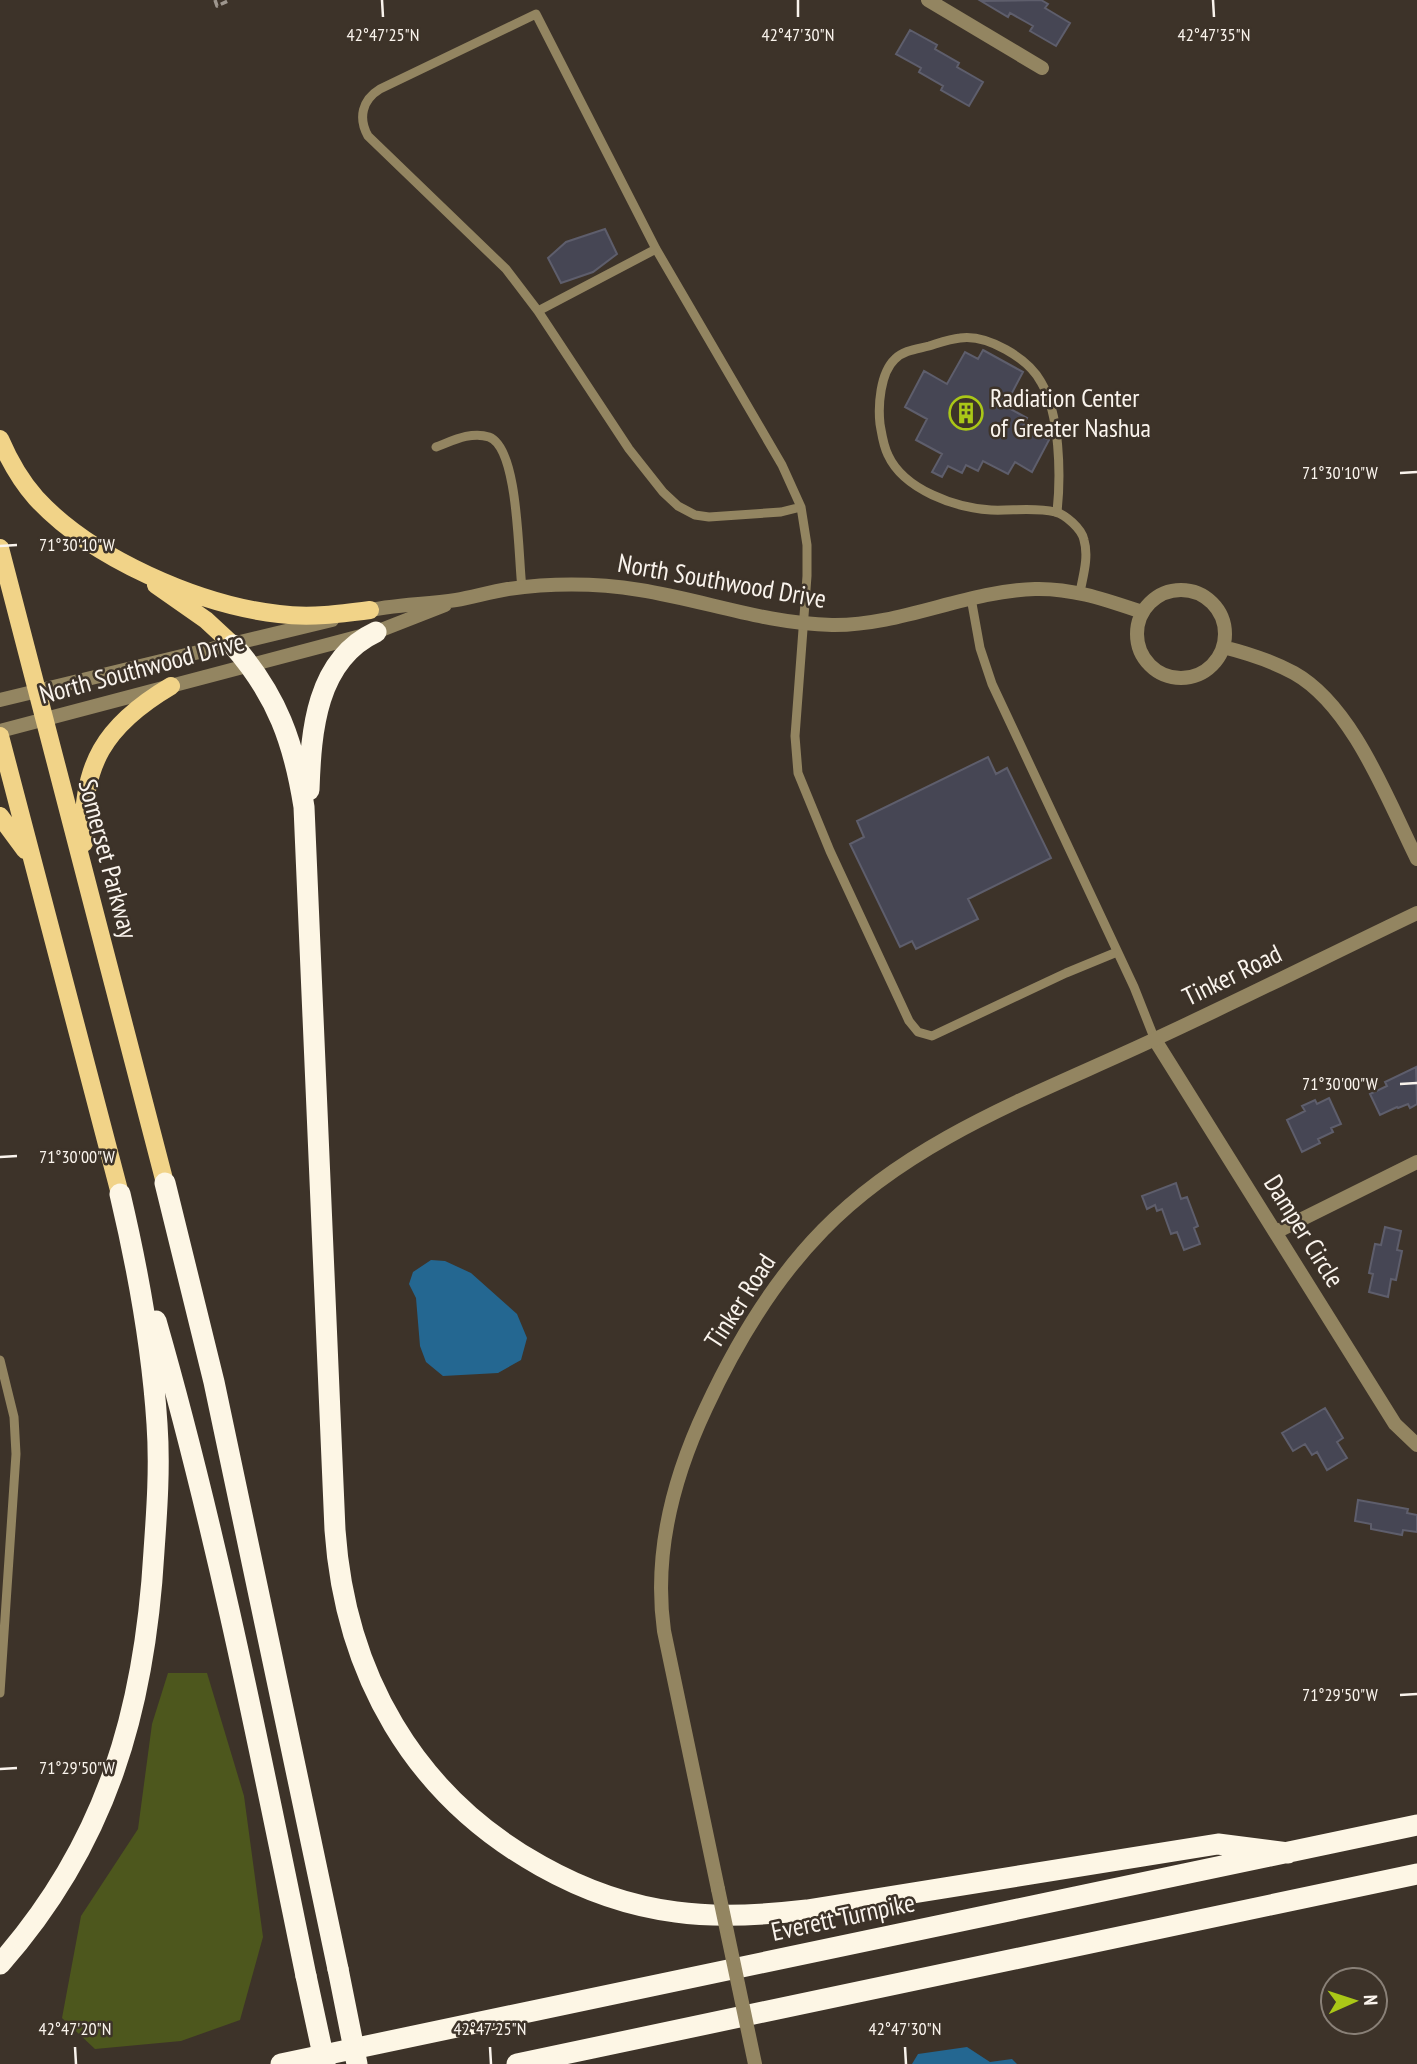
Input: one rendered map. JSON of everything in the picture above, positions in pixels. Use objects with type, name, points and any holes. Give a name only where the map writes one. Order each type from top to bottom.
[{"type":"highway","points":[[308,873],[309,784],[321,697],[341,657],[376,632]]},
{"type":"highway","points":[[233,645],[250,665],[278,711],[294,757],[304,807],[335,1530],[340,1578],[351,1631],[368,1677],[384,1710],[417,1761],[454,1803],[512,1849],[573,1882],[634,1903],[675,1912],[759,1914],[807,1910],[1218,1844],[1288,1853]]},
{"type":"highway","points":[[164,1183],[214,1382],[357,2064]]},
{"type":"highway","points":[[0,1964],[49,1901],[96,1816],[125,1741],[143,1663],[155,1545],[158,1430],[145,1319],[120,1194]]},
{"type":"highway","points":[[120,1194],[183,1416],[220,1568],[324,2064]]},
{"type":"highway","name":"Everett Turnpike","points":[[281,2064],[1417,1825]]},
{"type":"highway","points":[[517,2064],[1417,1874]]},
{"type":"highway","points":[[558,2064],[681,2029]]},
{"type":"main road","points":[[0,439],[27,487],[50,512],[77,534],[196,613],[233,645]]},
{"type":"main road","name":"Somerset Parkway","points":[[0,548],[164,1183]]},
{"type":"main road","points":[[130,567],[197,594],[281,615],[321,616],[370,610]]},
{"type":"main road","points":[[88,885],[83,820],[86,787],[92,767],[118,727],[147,701],[171,686]]},
{"type":"main road","points":[[0,734],[120,1194]]},
{"type":"main road","points":[[0,816],[22,844],[36,872]]},
{"type":"street","points":[[928,0],[1042,68]]},
{"type":"street","name":"North Southwood Drive","points":[[0,700],[370,610],[456,600],[522,588],[570,584],[621,587],[803,623],[843,625],[867,623],[971,598],[1033,589],[1080,592],[1142,612]]},
{"type":"street","points":[[1180,589],[1198,593],[1206,597],[1219,611],[1225,628],[1223,647],[1215,661],[1196,675],[1180,678],[1164,674],[1145,659],[1138,644],[1137,628],[1142,612],[1162,593],[1180,589]]},
{"type":"street","name":"North Southwood Drive","points":[[0,734],[44,719],[376,632],[456,600]]},
{"type":"street","points":[[1223,647],[1241,651],[1295,673],[1329,702],[1357,741],[1417,859]]},
{"type":"street","name":"Tinker Road","points":[[755,2064],[673,1681],[660,1599],[663,1545],[674,1493],[696,1429],[736,1348],[775,1287],[824,1229],[851,1204],[907,1163],[988,1117],[1155,1040],[1417,913]]},
{"type":"street","name":"Damper Circle","points":[[1155,1040],[1395,1424],[1417,1445]]},
{"type":"street","points":[[1276,1232],[1417,1162]]},
{"type":"lane","points":[[801,507],[781,512],[709,517],[695,515],[678,506],[663,492],[629,449],[538,312],[499,262],[368,136],[363,125],[362,111],[368,98],[536,14],[656,249],[778,458],[801,507],[807,559],[795,736],[796,762],[801,785],[904,1009],[918,1032],[932,1036],[1117,952]]},
{"type":"lane","points":[[538,312],[656,249]]},
{"type":"lane","points":[[1057,512],[1058,455],[1052,408],[1040,379],[1031,369],[1017,358],[975,338],[961,338],[907,351],[895,358],[888,368],[880,405],[883,443],[896,468],[930,494],[951,503],[991,510],[1057,512],[1077,527],[1084,538],[1086,555],[1080,592]]},
{"type":"lane","points":[[436,447],[480,435],[493,439],[502,449],[509,464],[522,588]]},
{"type":"lane","points":[[971,598],[981,648],[992,684],[1155,1040]]},
{"type":"lane","points":[[0,1360],[14,1418],[16,1454],[0,1693]]},
{"type":"path","points":[[215,0],[217,6],[230,0]]},
{"type":"green space","points":[[168,1673],[207,1673],[244,1796],[263,1937],[240,2020],[181,2041],[95,2049],[62,2018],[81,1916],[138,1829],[152,1724]]},
{"type":"water","points":[[431,1260],[445,1261],[471,1273],[517,1314],[527,1338],[521,1360],[498,1373],[443,1376],[426,1362],[420,1346],[416,1298],[409,1284],[413,1272]]},
{"type":"water","points":[[967,2047],[990,2062],[1012,2059],[1017,2064],[912,2064],[918,2054]]},
{"type":"building","points":[[1041,0],[1048,4],[1045,8],[1070,23],[1056,46],[1030,31],[1033,26],[1010,13],[1008,17],[981,1]]},
{"type":"building","points":[[910,30],[937,45],[935,49],[959,63],[957,67],[983,82],[969,106],[941,90],[943,86],[919,72],[921,68],[896,54]]},
{"type":"building","points":[[605,229],[617,254],[593,272],[561,283],[548,258],[566,242]]},
{"type":"building","name":"Radiation Center of Greater Nashua","points":[[983,350],[1023,372],[1005,406],[1027,418],[1023,426],[1049,440],[1032,472],[1015,462],[1008,474],[983,461],[978,471],[966,465],[962,473],[948,466],[942,477],[932,472],[942,454],[916,440],[927,419],[905,407],[924,371],[947,384],[965,352],[978,359]]},
{"type":"building","points":[[988,757],[996,774],[1007,768],[1051,858],[968,899],[978,919],[916,949],[912,941],[900,947],[850,844],[864,837],[857,821]]},
{"type":"building","points":[[1416,1067],[1417,1104],[1410,1108],[1408,1104],[1397,1107],[1380,1115],[1370,1094],[1387,1086],[1385,1082]]},
{"type":"building","points":[[1329,1098],[1341,1124],[1331,1128],[1333,1132],[1318,1139],[1320,1143],[1302,1152],[1287,1120],[1305,1111],[1302,1106],[1315,1100],[1317,1104]]},
{"type":"building","points":[[1176,1183],[1181,1199],[1187,1197],[1198,1226],[1194,1228],[1200,1244],[1184,1250],[1177,1232],[1171,1234],[1162,1209],[1157,1211],[1155,1205],[1147,1209],[1142,1196]]},
{"type":"building","points":[[1385,1227],[1401,1231],[1397,1250],[1402,1251],[1396,1280],[1391,1279],[1388,1297],[1369,1292],[1373,1274],[1369,1273],[1375,1244],[1381,1245]]},
{"type":"building","points":[[1325,1408],[1343,1438],[1337,1442],[1347,1458],[1327,1470],[1317,1452],[1312,1455],[1305,1444],[1293,1451],[1282,1433]]},
{"type":"building","points":[[1358,1500],[1408,1509],[1407,1513],[1417,1515],[1417,1532],[1403,1530],[1402,1535],[1371,1529],[1371,1524],[1355,1521]]},
{"type":"place","name":"Radiation Center of Greater Nashua","points":[[966,413]]}]
